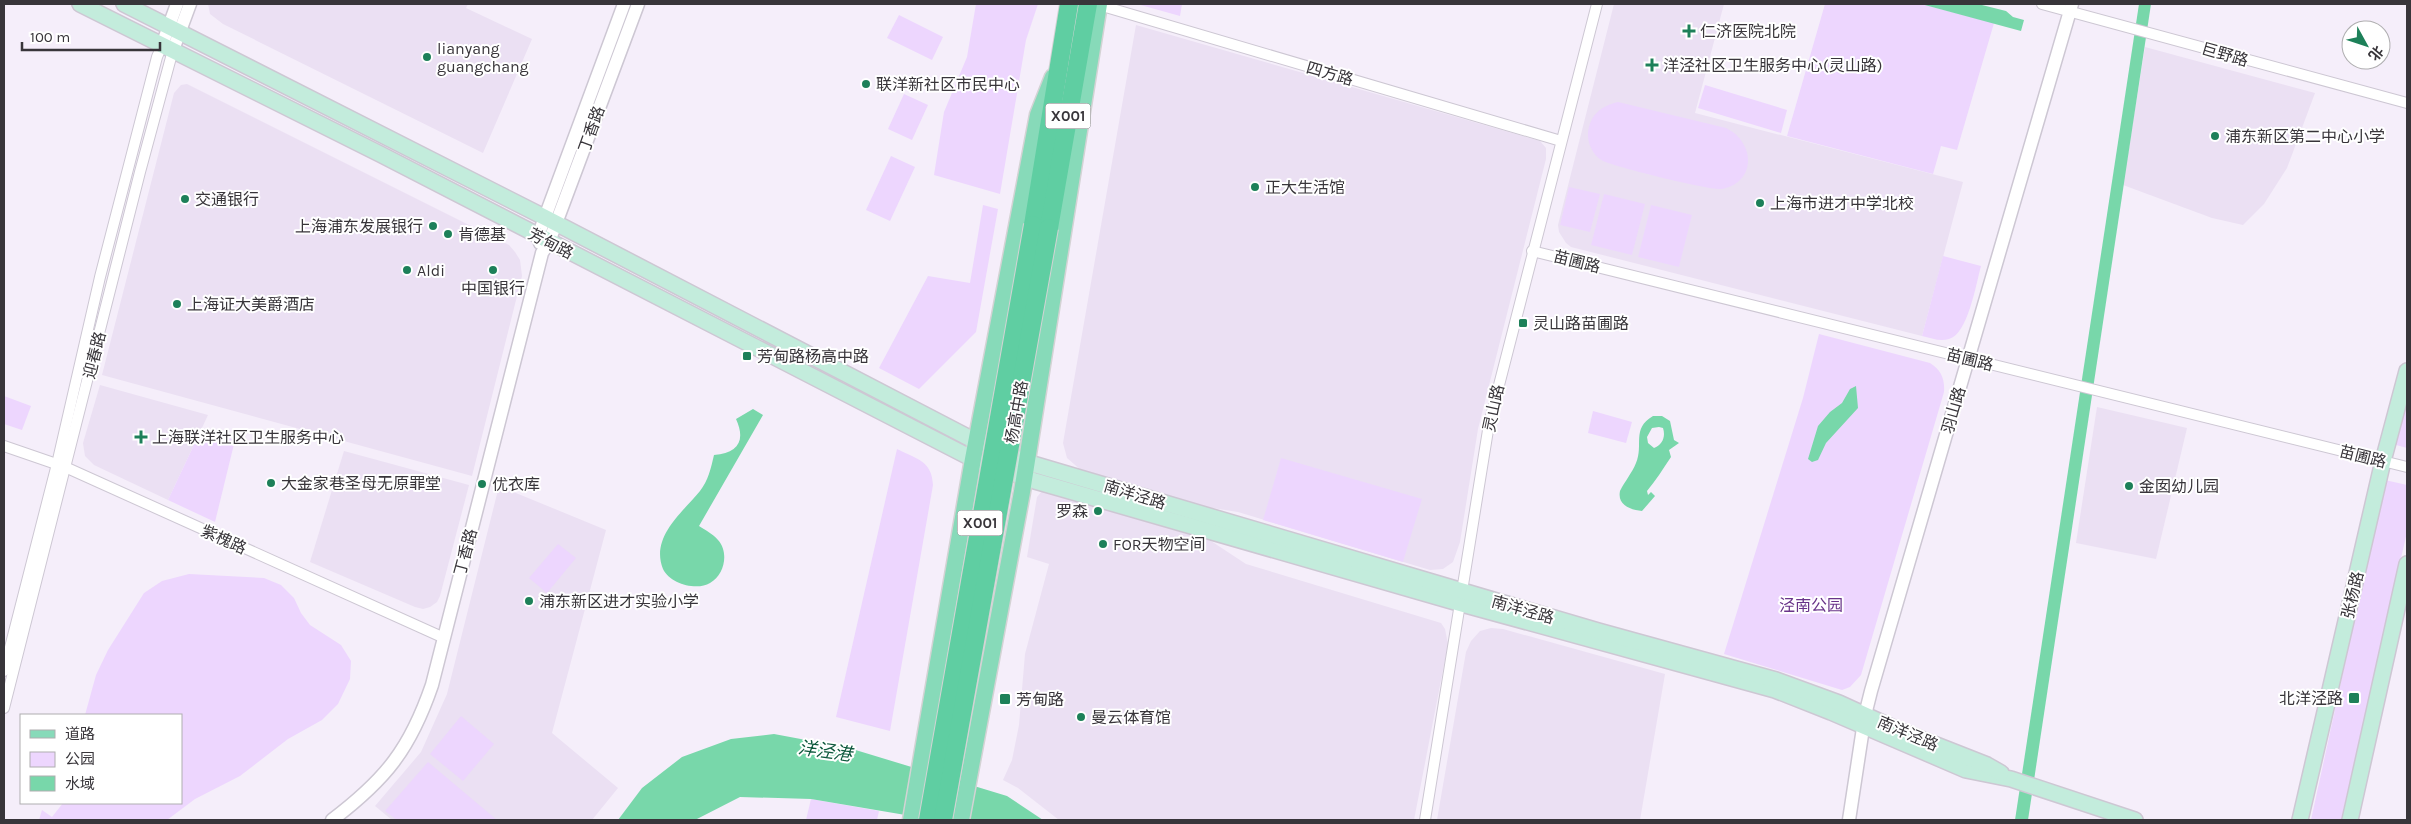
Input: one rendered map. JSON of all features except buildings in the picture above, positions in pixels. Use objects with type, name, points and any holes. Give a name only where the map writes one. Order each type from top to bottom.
[{"type":"highway","name":"杨高中路","points":[[944,820],[1041,226],[1060,58],[1069,4]]},
{"type":"highway","name":"杨高中路","points":[[928,820],[1041,226],[1095,4]]},
{"type":"main road","name":"芳甸路","points":[[80,4],[543,244],[973,459],[1024,478]]},
{"type":"main road","name":"芳甸路","points":[[124,4],[1026,462]]},
{"type":"main road","name":"杨高中路","points":[[961,820],[1024,478],[1095,4]]},
{"type":"main road","name":"X001","points":[[978,436],[1038,115],[1060,58]]},
{"type":"main road","name":"张杨路","points":[[2300,820],[2383,461],[2407,371]]},
{"type":"main road","name":"杨高中路","points":[[911,820],[978,436]]},
{"type":"main road","name":"南洋泾路","points":[[1026,462],[1463,598]]},
{"type":"main road","name":"南洋泾路","points":[[1024,478],[1463,598],[1776,680],[1831,700],[1864,721],[1987,765],[2011,779],[2135,820]]},
{"type":"main road","points":[[2350,820],[2407,564]]},
{"type":"street","name":"迎春路","points":[[4,671],[130,210],[174,29],[177,4]]},
{"type":"street","name":"迎春路","points":[[174,29],[190,4]]},
{"type":"street","name":"丁香路","points":[[332,820],[379,781],[410,738],[432,685],[442,637],[543,244],[624,4]]},
{"type":"street","name":"丁香路","points":[[551,220],[638,4]]},
{"type":"street","name":"四方路","points":[[1095,4],[1561,141]]},
{"type":"street","name":"灵山路","points":[[1425,820],[1463,598],[1489,424],[1532,250],[1597,4]]},
{"type":"street","name":"巨野路","points":[[2042,4],[2071,8],[2129,27],[2262,65],[2407,103]]},
{"type":"street","name":"羽山路","points":[[1849,820],[1864,721],[2071,8]]},
{"type":"street","name":"苗圃路","points":[[1532,250],[2407,468]]},
{"type":"street","name":"紫槐路","points":[[4,446],[61,466],[442,637]]},
{"type":"street","name":"迎春路","points":[[4,708],[61,466]]},
{"type":"shaded area","points":[[208,4],[468,4],[466,8],[532,39],[483,153],[223,24],[210,14]]},
{"type":"shaded area","name":"上海市进才中学北校","points":[[1614,4],[1724,4],[1695,113],[1963,182],[1922,336],[1571,247],[1566,243],[1559,232],[1558,225]]},
{"type":"shaded area","points":[[1136,25],[1540,141],[1546,148],[1546,159],[1478,429],[1460,542],[1453,562],[1443,569],[1430,570],[1238,512],[1206,507],[1082,471],[1067,458],[1063,443]]},
{"type":"shaded area","name":"浦东新区第二中心小学","points":[[2145,47],[2315,93],[2287,168],[2264,204],[2243,225],[2212,218],[2123,185]]},
{"type":"shaded area","points":[[187,84],[509,245],[515,252],[520,260],[522,276],[472,476],[102,375],[174,93],[181,85]]},
{"type":"shaded area","name":"上海联洋社区卫生服务中心","points":[[100,385],[208,415],[168,500],[94,465],[85,456],[83,443]]},
{"type":"shaded area","name":"金囡幼儿园","points":[[2097,407],[2187,428],[2156,559],[2076,543]]},
{"type":"shaded area","points":[[344,451],[469,485],[440,596],[437,602],[430,607],[423,609],[415,607],[310,562]]},
{"type":"shaded area","name":"浦东新区进才实验小学","points":[[499,486],[606,530],[552,733],[618,788],[592,820],[392,820],[375,806],[421,752],[447,694]]},
{"type":"shaded area","points":[[1042,491],[1211,541],[1246,564],[1441,623],[1445,629],[1448,644],[1414,820],[1059,820],[1018,788],[1003,780],[1012,760],[1019,725],[1025,654],[1049,564],[1027,557],[1037,497]]},
{"type":"shaded area","points":[[1491,628],[1503,629],[1665,674],[1640,820],[1437,820],[1466,652],[1471,641],[1480,631]]},
{"type":"green space","points":[[976,4],[1038,4],[1026,40],[1000,194],[934,175],[944,112],[967,57]]},
{"type":"green space","points":[[1137,4],[1182,4],[1180,16]]},
{"type":"green space","points":[[1825,4],[1921,4],[1994,23],[1957,150],[1941,146],[1933,174],[1787,136]]},
{"type":"green space","points":[[899,15],[943,37],[932,60],[887,38]]},
{"type":"green space","points":[[1705,85],[1787,110],[1781,133],[1698,108]]},
{"type":"green space","points":[[904,94],[928,105],[912,140],[888,129]]},
{"type":"green space","points":[[1618,102],[1726,128],[1736,134],[1743,142],[1748,161],[1746,170],[1733,185],[1722,189],[1715,189],[1663,178],[1599,159],[1590,145],[1588,136],[1589,126],[1597,112],[1606,106]]},
{"type":"green space","points":[[891,156],[915,167],[890,221],[866,210]]},
{"type":"green space","points":[[1569,187],[1600,194],[1590,232],[1560,225]]},
{"type":"green space","points":[[1604,194],[1645,204],[1632,255],[1591,245]]},
{"type":"green space","points":[[983,205],[998,209],[976,332],[919,389],[879,368],[928,276],[970,283]]},
{"type":"green space","points":[[1651,205],[1692,215],[1679,267],[1638,257]]},
{"type":"green space","points":[[1943,256],[1981,266],[1974,296],[1961,328],[1956,335],[1942,340],[1922,336]]},
{"type":"green space","name":"泾南公园","points":[[1819,334],[1930,363],[1940,372],[1944,387],[1861,675],[1850,687],[1842,690],[1724,654],[1803,398]]},
{"type":"green space","points":[[2407,377],[2407,448],[2389,443]]},
{"type":"green space","points":[[4,396],[31,406],[22,430],[4,424]]},
{"type":"green space","points":[[1593,411],[1632,422],[1626,443],[1588,433]]},
{"type":"green space","points":[[201,430],[235,440],[215,522],[168,500]]},
{"type":"green space","points":[[897,449],[917,458],[926,466],[930,471],[933,485],[890,731],[836,717]]},
{"type":"green space","points":[[1281,458],[1422,499],[1403,562],[1263,520]]},
{"type":"green space","points":[[2385,480],[2407,485],[2407,532],[2341,820],[2311,820]]},
{"type":"green space","points":[[558,544],[576,558],[547,593],[529,578]]},
{"type":"green space","points":[[189,574],[264,578],[281,585],[294,598],[301,613],[310,625],[341,645],[351,661],[350,679],[338,704],[322,720],[288,739],[240,776],[195,799],[167,820],[39,820],[42,810],[52,817],[62,804],[182,804],[182,714],[85,714],[96,675],[108,650],[144,593],[162,581]]},
{"type":"green space","points":[[461,716],[494,744],[463,781],[430,754]]},
{"type":"green space","points":[[428,762],[497,820],[397,820],[385,811]]},
{"type":"green space","points":[[811,799],[879,811],[877,820],[806,820]]},
{"type":"water","points":[[1921,4],[1978,4],[2006,11],[2013,17],[2024,20],[2021,31]]},
{"type":"water","points":[[2139,4],[2151,4],[2028,820],[2015,820]]},
{"type":"water","points":[[1856,386],[1858,408],[1826,443],[1818,460],[1812,462],[1808,459],[1818,426],[1830,412],[1842,403],[1850,389]]},
{"type":"water","points":[[753,409],[763,415],[699,526],[714,536],[721,545],[724,551],[722,569],[719,575],[710,583],[698,586],[684,585],[671,579],[663,569],[660,557],[661,546],[677,516],[703,487],[714,455],[729,452],[738,444],[740,434],[736,419]]},
{"type":"water","points":[[1653,416],[1662,416],[1670,421],[1674,440],[1679,443],[1669,450],[1671,457],[1647,491],[1648,495],[1651,492],[1655,496],[1642,511],[1626,506],[1621,500],[1620,491],[1636,463],[1640,432],[1646,421]],"holes":[[[1652,428],[1663,428],[1663,440],[1654,448],[1648,443],[1647,437]]]},
{"type":"water","name":"洋泾港","points":[[774,734],[849,748],[1007,796],[1043,820],[935,820],[811,799],[740,797],[695,820],[618,820],[642,788],[682,757],[731,739]]},
{"type":"place","name":"仁济医院北院","points":[[1689,31]]},
{"type":"place","name":"lianyang guangchang","points":[[427,57]]},
{"type":"place","name":"洋泾社区卫生服务中心(灵山路)","points":[[1652,65]]},
{"type":"place","name":"联洋新社区市民中心","points":[[866,84]]},
{"type":"place","name":"浦东新区第二中心小学","points":[[2215,136]]},
{"type":"place","name":"正大生活馆","points":[[1255,187]]},
{"type":"place","name":"交通银行","points":[[185,199]]},
{"type":"place","name":"上海市进才中学北校","points":[[1760,203]]},
{"type":"place","name":"上海浦东发展银行","points":[[433,226]]},
{"type":"place","name":"肯德基","points":[[448,234]]},
{"type":"place","name":"Aldi","points":[[407,270]]},
{"type":"place","name":"中国银行","points":[[493,270]]},
{"type":"place","name":"上海证大美爵酒店","points":[[177,304]]},
{"type":"place","name":"灵山路苗圃路","points":[[1523,323]]},
{"type":"place","name":"芳甸路杨高中路","points":[[747,356]]},
{"type":"place","name":"上海联洋社区卫生服务中心","points":[[141,437]]},
{"type":"place","name":"大金家巷圣母无原罪堂","points":[[271,483]]},
{"type":"place","name":"优衣库","points":[[482,484]]},
{"type":"place","name":"金囡幼儿园","points":[[2129,486]]},
{"type":"place","name":"罗森","points":[[1098,511]]},
{"type":"place","name":"FOR天物空间","points":[[1103,544]]},
{"type":"place","name":"浦东新区进才实验小学","points":[[529,601]]},
{"type":"place","name":"北洋泾路","points":[[2354,698]]},
{"type":"place","name":"芳甸路","points":[[1005,699]]},
{"type":"place","name":"曼云体育馆","points":[[1081,717]]}]
